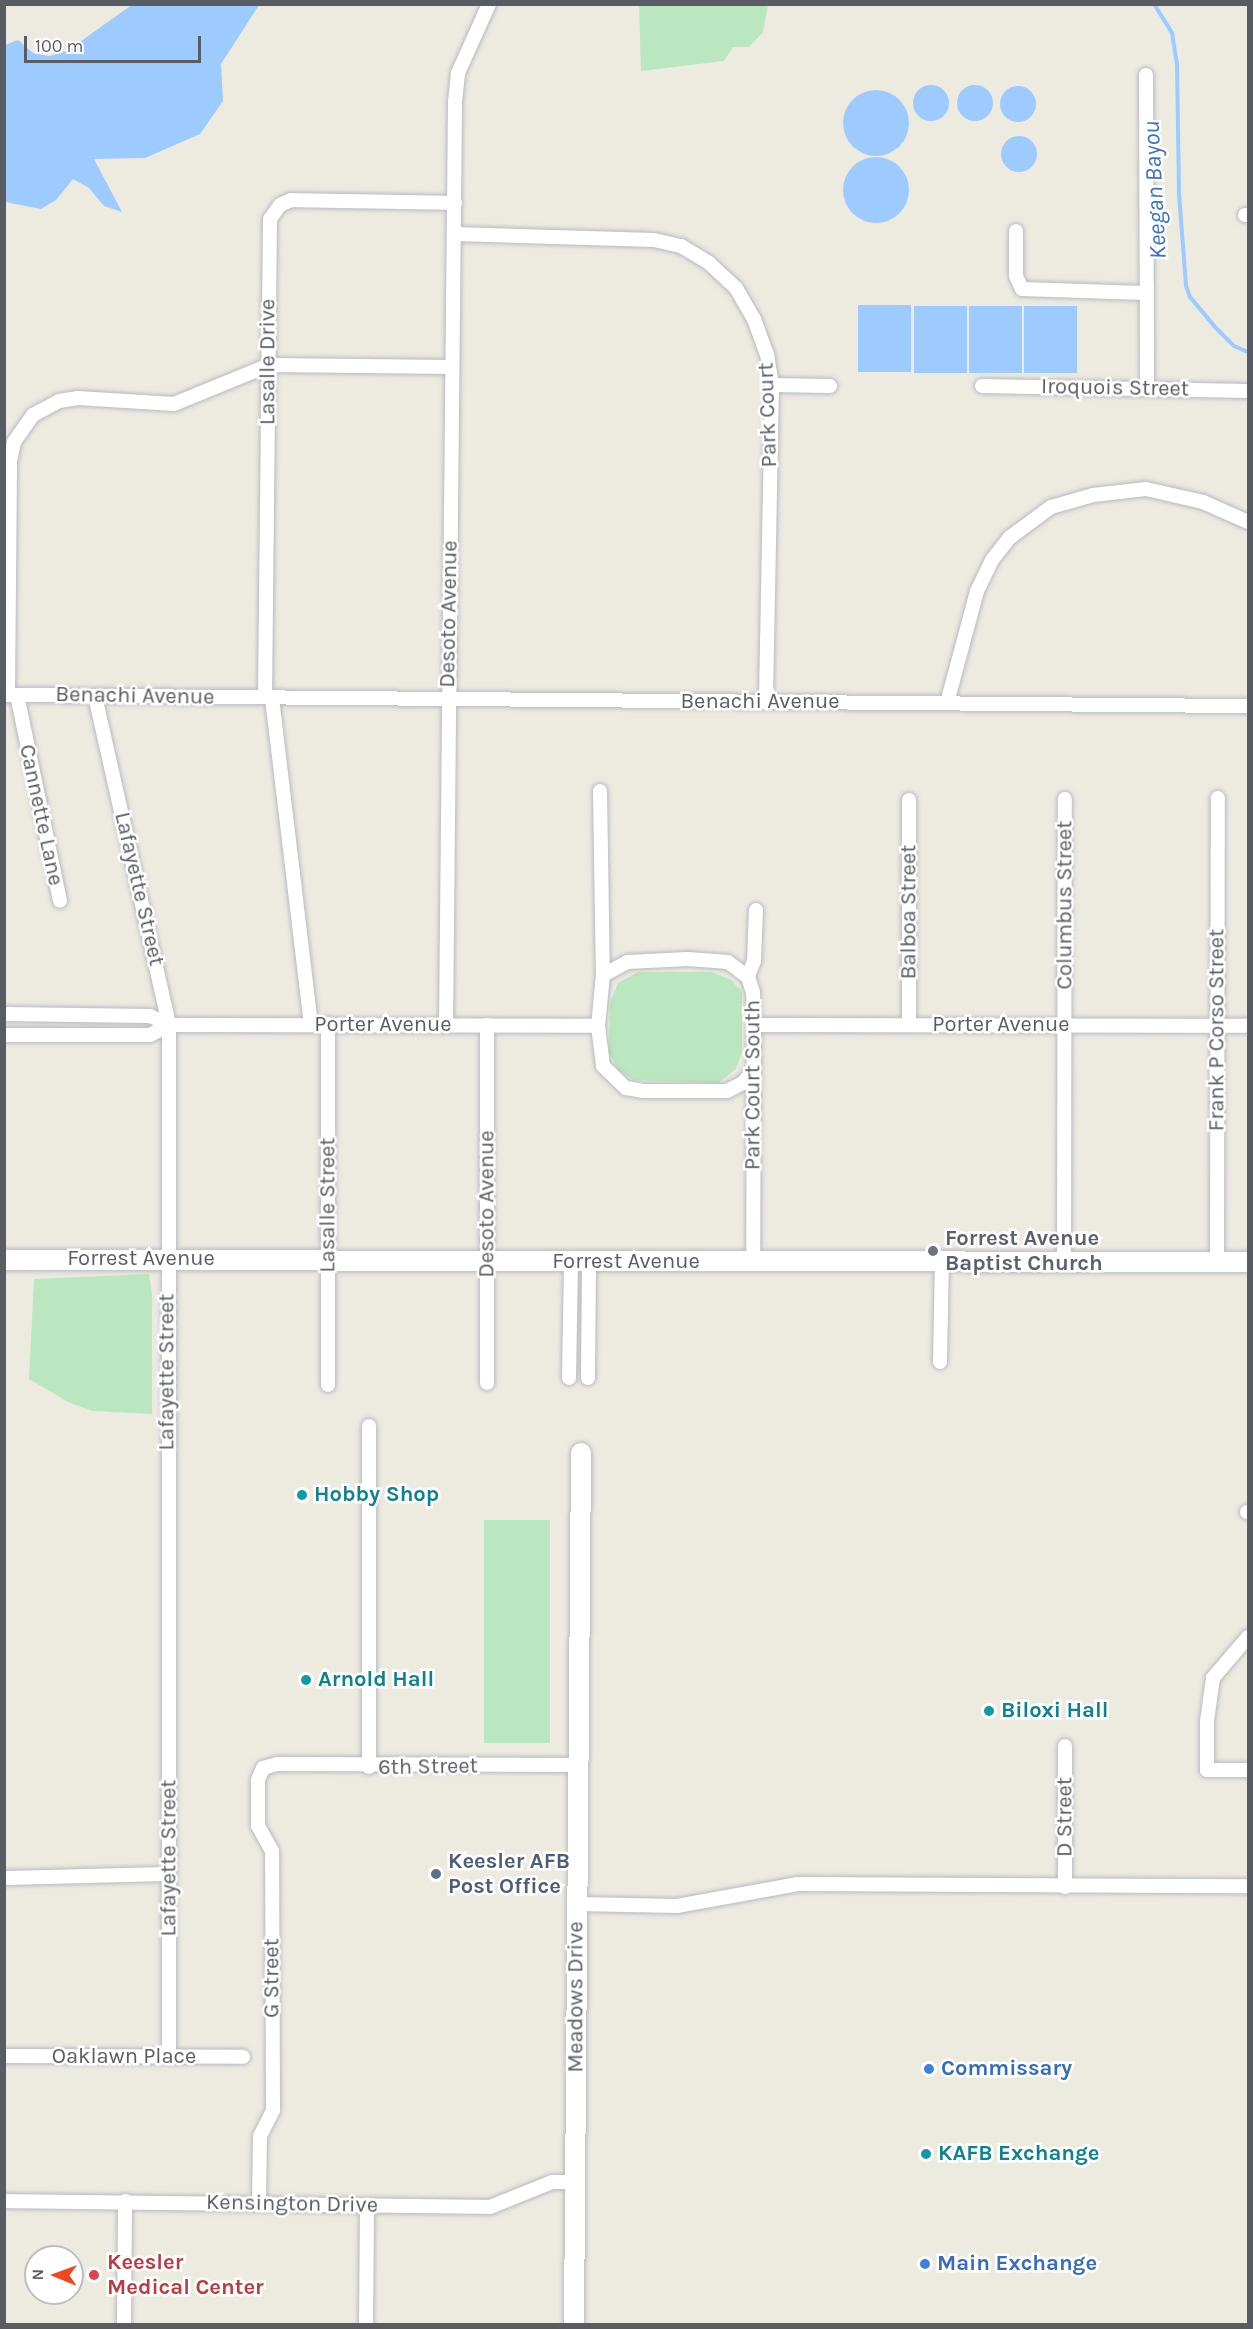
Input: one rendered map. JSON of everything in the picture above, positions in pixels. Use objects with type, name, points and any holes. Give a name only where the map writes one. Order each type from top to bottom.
[{"type":"street","name":"Desoto Avenue","points":[[446,1025],[447,700],[458,73],[489,4]]},
{"type":"street","points":[[1146,75],[1144,293],[1147,389]]},
{"type":"street","name":"Lasalle Drive","points":[[268,697],[270,219],[280,205],[291,200],[455,203]]},
{"type":"street","points":[[1017,231],[1016,276],[1022,289],[1144,293]]},
{"type":"street","name":"Park Court","points":[[454,234],[618,236],[681,246],[709,263],[736,288],[764,345],[772,385],[766,702]]},
{"type":"street","points":[[269,365],[452,367]]},
{"type":"street","name":"Cannette Lane","points":[[60,901],[10,695],[10,461],[22,428],[33,415],[59,401],[78,398],[174,404],[269,365]]},
{"type":"street","points":[[772,385],[831,386]]},
{"type":"street","name":"Iroquois Street","points":[[982,386],[1248,391]]},
{"type":"street","points":[[947,703],[977,591],[992,560],[1029,520],[1074,500],[1126,489],[1146,489],[1203,502],[1248,522]]},
{"type":"street","name":"Benachi Avenue","points":[[10,695],[1248,706]]},
{"type":"street","name":"Lafayette Street","points":[[96,696],[168,1025],[169,2056]]},
{"type":"street","points":[[268,697],[311,1024]]},
{"type":"street","points":[[600,791],[603,975],[598,1026],[603,1066],[626,1088],[728,1091],[743,1083],[754,1069]]},
{"type":"street","name":"Frank P Corso Street","points":[[1216,1262],[1218,798]]},
{"type":"street","name":"Columbus Street","points":[[1064,1262],[1065,799]]},
{"type":"street","name":"Balboa Street","points":[[909,800],[909,1025]]},
{"type":"street","name":"Park Court South","points":[[753,1262],[754,1025],[753,992],[747,976],[754,961],[756,910]]},
{"type":"street","points":[[603,975],[627,962],[688,959],[728,962],[747,976]]},
{"type":"street","name":"Porter Avenue","points":[[4,1014],[150,1016],[168,1025],[598,1026]]},
{"type":"street","name":"Lasalle Street","points":[[328,1024],[328,1385]]},
{"type":"street","name":"Porter Avenue","points":[[4,1035],[150,1035],[168,1025]]},
{"type":"street","name":"Porter Avenue","points":[[754,1025],[1248,1026]]},
{"type":"street","name":"Desoto Avenue","points":[[487,1026],[487,1383]]},
{"type":"street","name":"Forrest Avenue","points":[[4,1260],[168,1258],[487,1262],[1248,1262]]},
{"type":"street","points":[[580,1261],[588,1378]]},
{"type":"street","points":[[569,1378],[580,1261]]},
{"type":"street","points":[[940,1362],[942,1261]]},
{"type":"street","points":[[369,1426],[369,1767]]},
{"type":"street","name":"Meadows Drive","points":[[574,2325],[581,1453]]},
{"type":"street","points":[[1248,1637],[1213,1678],[1208,1692],[1207,1770],[1248,1770]]},
{"type":"street","name":"D Street","points":[[1065,1746],[1065,1887]]},
{"type":"street","name":"6th Street","points":[[277,1764],[369,1767],[578,1765]]},
{"type":"street","name":"G Street","points":[[259,2204],[260,2136],[273,2110],[273,2098],[272,1851],[258,1826],[258,1780],[263,1768],[277,1764]]},
{"type":"street","points":[[4,1878],[169,1874]]},
{"type":"street","points":[[577,1904],[677,1906],[798,1884],[1065,1887],[1248,1886]]},
{"type":"street","name":"Oaklawn Place","points":[[4,2056],[243,2057]]},
{"type":"street","name":"Kensington Drive","points":[[4,2200],[490,2207],[552,2182],[575,2182]]},
{"type":"street","points":[[124,2325],[125,2201]]},
{"type":"street","points":[[366,2325],[367,2206]]},
{"type":"green space","points":[[768,4],[763,32],[749,47],[733,47],[724,61],[641,71],[639,5]]},
{"type":"green space","points":[[638,972],[712,972],[731,980],[742,992],[742,1052],[736,1069],[718,1083],[634,1080],[619,1071],[609,1052],[610,1003],[618,983]]},
{"type":"green space","points":[[149,1274],[152,1295],[152,1414],[93,1411],[70,1403],[29,1379],[34,1279]]},
{"type":"green space","points":[[484,1520],[550,1520],[550,1743],[484,1743]]},
{"type":"water","points":[[133,4],[259,5],[221,64],[223,101],[200,134],[145,158],[94,159],[122,212],[104,206],[89,188],[73,179],[56,200],[41,209],[5,202],[5,45],[18,40],[33,53],[49,56],[67,51]]},
{"type":"water","points":[[931,85],[944,90],[949,103],[944,116],[931,121],[918,116],[913,103],[918,90]]},
{"type":"water","points":[[975,85],[988,90],[993,103],[988,116],[975,121],[962,116],[957,103],[962,90]]},
{"type":"water","points":[[1018,86],[1031,91],[1036,104],[1031,117],[1018,122],[1005,117],[1000,104],[1005,91]]},
{"type":"water","points":[[876,90],[888,93],[899,100],[906,111],[909,123],[906,135],[899,146],[888,153],[876,156],[864,153],[853,146],[846,135],[843,123],[846,111],[853,100],[864,93]]},
{"type":"water","points":[[1019,136],[1032,141],[1037,154],[1032,167],[1019,172],[1006,167],[1001,154],[1006,141]]},
{"type":"water","points":[[876,157],[888,160],[899,167],[906,178],[909,190],[906,202],[899,213],[888,220],[876,223],[864,220],[853,213],[846,202],[843,190],[846,178],[853,167],[864,160]]},
{"type":"water","points":[[858,305],[911,305],[911,372],[858,372]]},
{"type":"water","points":[[914,306],[967,306],[967,373],[914,373]]},
{"type":"water","points":[[969,306],[1022,306],[1022,373],[969,373]]},
{"type":"water","points":[[1024,306],[1077,306],[1077,373],[1024,373]]},
{"type":"waterway","name":"Keegan Bayou","points":[[1154,4],[1172,33],[1177,64],[1179,194],[1186,286],[1190,297],[1214,326],[1234,346],[1248,352]]},
{"type":"place","name":"Forrest Avenue Baptist Church","points":[[933,1251]]},
{"type":"place","name":"Hobby Shop","points":[[302,1495]]},
{"type":"place","name":"Arnold Hall","points":[[306,1680]]},
{"type":"place","name":"Biloxi Hall","points":[[989,1711]]},
{"type":"place","name":"Keesler AFB Post Office","points":[[436,1874]]},
{"type":"place","name":"Commissary","points":[[929,2069]]},
{"type":"place","name":"KAFB Exchange","points":[[926,2154]]},
{"type":"place","name":"Main Exchange","points":[[925,2264]]},
{"type":"place","name":"Keesler Medical Center","points":[[94,2275]]}]
